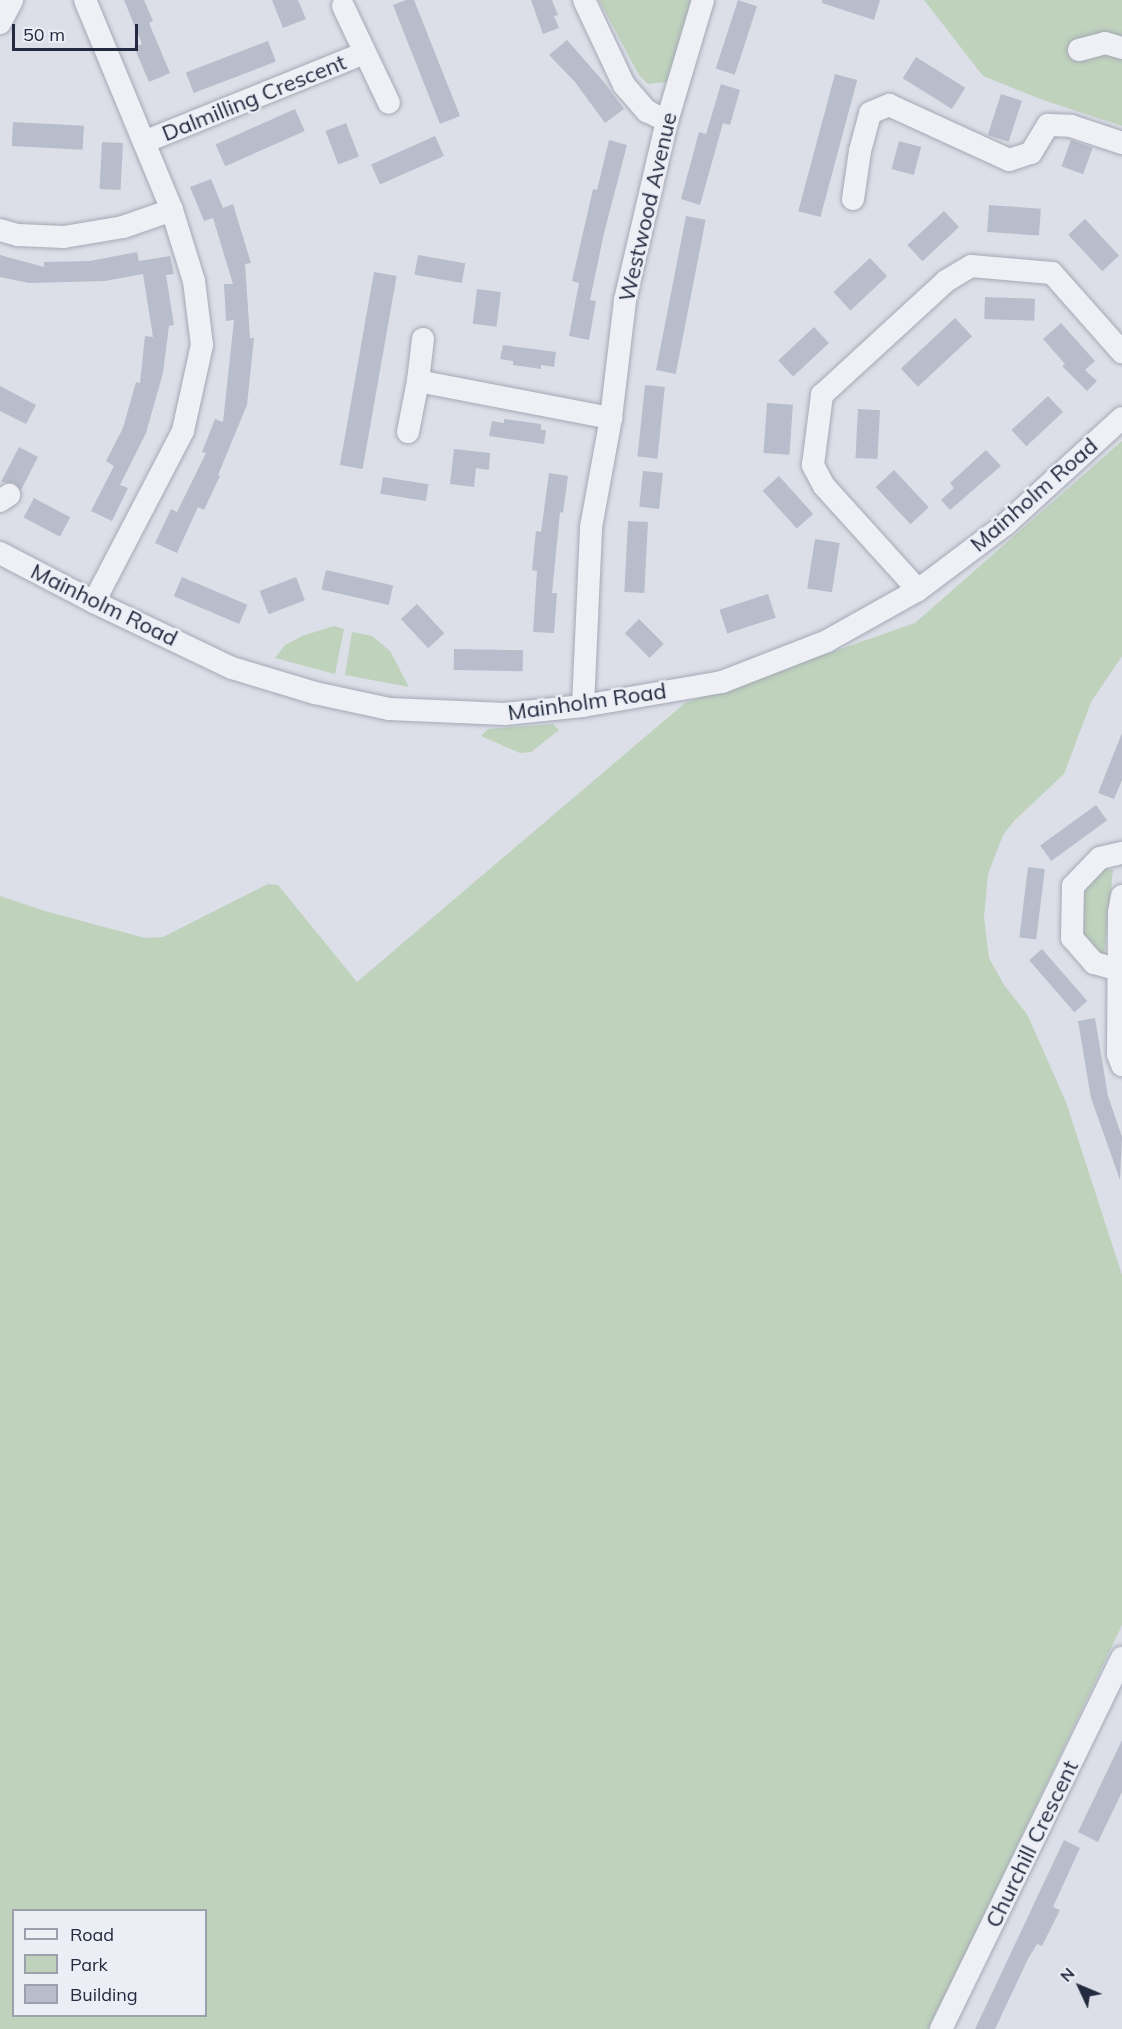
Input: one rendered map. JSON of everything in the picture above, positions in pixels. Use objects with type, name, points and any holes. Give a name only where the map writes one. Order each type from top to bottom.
[{"type":"street","points":[[0,23],[12,0]]},
{"type":"street","name":"Dalmilling Crescent","points":[[85,0],[172,210],[194,281],[202,345],[183,431],[94,602]]},
{"type":"street","points":[[584,0],[624,85],[647,111],[667,121]]},
{"type":"street","name":"Westwood Avenue","points":[[583,705],[591,526],[611,417],[625,300],[667,121],[703,0]]},
{"type":"street","name":"Dalmilling Crescent","points":[[344,6],[389,103]]},
{"type":"street","points":[[1079,50],[1105,43],[1122,48]]},
{"type":"street","name":"Dalmilling Crescent","points":[[144,142],[364,53]]},
{"type":"street","points":[[853,200],[860,151],[870,113],[889,105],[1009,160],[1031,153],[1048,125],[1071,126],[1122,143]]},
{"type":"street","points":[[0,230],[18,235],[64,237],[123,226],[172,210]]},
{"type":"street","points":[[918,590],[824,486],[813,465],[822,395],[946,281],[971,266],[1052,273],[1122,352]]},
{"type":"street","points":[[408,432],[423,339]]},
{"type":"street","points":[[418,381],[611,417]]},
{"type":"street","name":"Mainholm Road","points":[[0,553],[94,602],[232,668],[315,693],[389,709],[505,714],[583,705],[722,682],[827,641],[918,590],[1006,524],[1122,418]]},
{"type":"street","points":[[1119,970],[1094,963],[1072,938],[1073,886],[1100,858],[1122,852]]},
{"type":"street","points":[[1122,896],[1119,913],[1118,1054],[1122,1065]]},
{"type":"street","name":"Churchill Crescent","points":[[941,2029],[1122,1658]]},
{"type":"green space","points":[[599,0],[691,0],[667,82],[648,84],[639,75]]},
{"type":"green space","points":[[924,0],[1122,0],[1122,126],[1043,100],[983,76]]},
{"type":"green space","points":[[1122,441],[1122,656],[1091,702],[1064,774],[1014,821],[1003,835],[988,874],[984,917],[989,958],[1004,985],[1027,1014],[1066,1102],[1122,1275],[1122,1625],[930,2029],[0,2029],[0,896],[45,911],[145,938],[163,937],[268,884],[278,885],[357,982],[685,703],[915,623]]},
{"type":"green space","points":[[334,626],[344,629],[335,674],[275,658],[285,645],[302,636]]},
{"type":"green space","points":[[352,632],[372,636],[390,651],[409,687],[345,675]]},
{"type":"green space","points":[[553,724],[559,730],[531,752],[520,753],[481,736],[488,729]]},
{"type":"green space","points":[[1102,869],[1113,870],[1104,955],[1091,947],[1084,936],[1078,918],[1081,899],[1091,880]]},
{"type":"building","points":[[124,0],[144,0],[153,21],[149,23],[170,73],[149,82],[134,47],[142,44]]},
{"type":"building","points":[[272,0],[298,0],[306,19],[283,28]]},
{"type":"building","points":[[406,0],[414,0],[460,116],[440,124],[393,5]]},
{"type":"building","points":[[531,0],[552,0],[558,15],[554,16],[559,28],[543,34]]},
{"type":"building","points":[[738,0],[757,6],[735,75],[716,68]]},
{"type":"building","points":[[822,0],[880,0],[874,20],[822,3]]},
{"type":"building","points":[[567,40],[624,109],[605,123],[575,82],[549,55]]},
{"type":"building","points":[[268,41],[276,62],[194,93],[186,73]]},
{"type":"building","points":[[916,57],[965,88],[952,109],[903,78]]},
{"type":"building","points":[[835,74],[857,80],[820,217],[798,211]]},
{"type":"building","points":[[721,84],[740,90],[730,125],[723,123],[700,205],[681,199],[699,132],[706,134]]},
{"type":"building","points":[[1001,94],[1022,101],[1009,142],[988,135]]},
{"type":"building","points":[[295,109],[305,131],[225,166],[216,144]]},
{"type":"building","points":[[13,122],[84,126],[83,150],[12,146]]},
{"type":"building","points":[[346,123],[359,157],[338,164],[325,131]]},
{"type":"building","points":[[435,136],[444,156],[380,185],[371,164]]},
{"type":"building","points":[[609,140],[627,145],[604,233],[590,300],[596,301],[589,340],[569,336],[579,283],[572,281],[593,189],[597,190]]},
{"type":"building","points":[[1071,140],[1093,148],[1083,174],[1061,166]]},
{"type":"building","points":[[899,141],[921,147],[914,175],[891,169]]},
{"type":"building","points":[[102,142],[123,143],[121,190],[100,189]]},
{"type":"building","points":[[211,179],[223,208],[233,204],[251,263],[245,264],[250,338],[254,338],[247,405],[218,475],[220,476],[204,510],[198,507],[177,553],[155,543],[171,509],[177,512],[206,453],[202,452],[215,419],[223,422],[234,320],[226,321],[224,284],[233,284],[213,218],[204,221],[190,187]]},
{"type":"building","points":[[989,205],[1041,209],[1039,236],[987,232]]},
{"type":"building","points":[[944,211],[959,227],[922,261],[907,245]]},
{"type":"building","points":[[686,216],[706,220],[676,374],[656,370]]},
{"type":"building","points":[[1085,219],[1119,256],[1102,271],[1068,235]]},
{"type":"building","points":[[137,252],[139,261],[170,256],[174,274],[166,275],[174,325],[169,326],[163,373],[146,433],[120,485],[128,488],[112,521],[91,511],[114,466],[106,461],[123,428],[136,382],[140,383],[145,336],[153,337],[143,274],[105,281],[29,283],[0,277],[0,255],[44,267],[44,262],[90,261]]},
{"type":"building","points":[[418,255],[465,263],[462,283],[415,275]]},
{"type":"building","points":[[870,258],[887,276],[850,310],[833,292]]},
{"type":"building","points":[[374,272],[397,276],[363,469],[340,465]]},
{"type":"building","points":[[477,289],[501,292],[497,327],[473,324]]},
{"type":"building","points":[[985,297],[1035,299],[1034,321],[984,319]]},
{"type":"building","points":[[955,318],[972,336],[918,387],[901,368]]},
{"type":"building","points":[[1061,323],[1095,361],[1085,370],[1097,381],[1087,391],[1062,366],[1065,364],[1043,339]]},
{"type":"building","points":[[814,327],[829,343],[793,377],[778,360]]},
{"type":"building","points":[[503,345],[556,352],[554,367],[541,365],[541,369],[513,365],[513,361],[500,359]]},
{"type":"building","points":[[645,385],[665,387],[657,459],[637,457]]},
{"type":"building","points":[[0,386],[36,405],[26,424],[0,411]]},
{"type":"building","points":[[1048,396],[1063,412],[1026,446],[1011,430]]},
{"type":"building","points":[[767,403],[793,405],[789,455],[764,453]]},
{"type":"building","points":[[858,409],[880,410],[877,459],[855,458]]},
{"type":"building","points":[[504,419],[541,424],[541,430],[546,430],[544,444],[489,436],[492,421],[504,423]]},
{"type":"building","points":[[19,447],[38,457],[21,490],[14,483],[1,482]]},
{"type":"building","points":[[454,449],[490,453],[489,470],[476,468],[474,487],[450,484]]},
{"type":"building","points":[[986,450],[1001,466],[950,510],[941,500],[954,488],[950,483]]},
{"type":"building","points":[[894,470],[929,507],[910,524],[876,487]]},
{"type":"building","points":[[643,471],[663,473],[659,509],[639,507]]},
{"type":"building","points":[[549,473],[568,476],[563,513],[560,512],[552,593],[557,593],[554,633],[533,632],[537,571],[532,570],[536,531],[541,532]]},
{"type":"building","points":[[779,476],[813,514],[797,529],[763,491]]},
{"type":"building","points":[[383,477],[428,484],[426,501],[380,494]]},
{"type":"building","points":[[34,498],[70,517],[60,537],[24,517]]},
{"type":"building","points":[[628,521],[648,522],[644,593],[624,592]]},
{"type":"building","points":[[815,539],[840,543],[832,592],[807,588]]},
{"type":"building","points":[[326,570],[393,586],[389,605],[322,589]]},
{"type":"building","points":[[182,577],[247,605],[239,624],[174,596]]},
{"type":"building","points":[[296,577],[305,600],[269,614],[260,591]]},
{"type":"building","points":[[768,594],[776,618],[727,634],[719,610]]},
{"type":"building","points":[[417,604],[444,633],[428,648],[401,619]]},
{"type":"building","points":[[639,619],[664,644],[650,658],[625,633]]},
{"type":"building","points":[[454,649],[523,650],[523,671],[454,670]]},
{"type":"building","points":[[1122,733],[1122,780],[1114,799],[1098,793]]},
{"type":"building","points":[[1096,805],[1107,820],[1051,861],[1040,846]]},
{"type":"building","points":[[1028,867],[1045,869],[1036,940],[1019,937]]},
{"type":"building","points":[[1042,949],[1087,1001],[1074,1012],[1029,960]]},
{"type":"building","points":[[1095,1018],[1108,1096],[1122,1137],[1120,1180],[1091,1098],[1078,1021]]},
{"type":"building","points":[[1122,1740],[1122,1792],[1098,1842],[1078,1832]]},
{"type":"building","points":[[1064,1840],[1080,1848],[1053,1907],[1060,1910],[1042,1946],[1037,1944],[1028,1959],[995,2029],[975,2029]]}]
